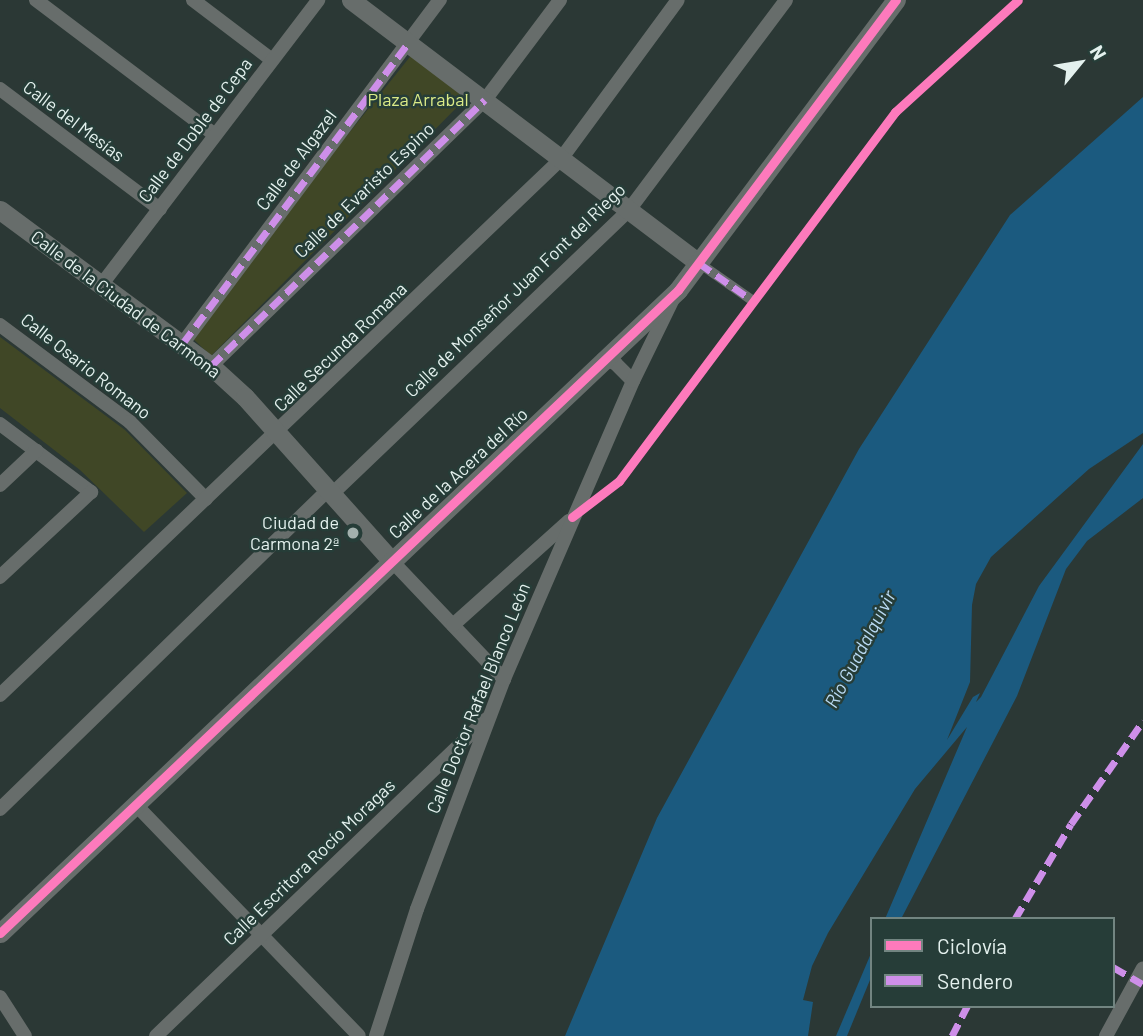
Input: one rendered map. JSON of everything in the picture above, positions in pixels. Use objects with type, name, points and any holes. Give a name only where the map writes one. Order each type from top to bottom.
[{"type":"street","points":[[36,0],[215,135]]},
{"type":"street","points":[[193,0],[272,60]]},
{"type":"street","name":"Calle de Doble de Cepa","points":[[102,284],[318,0]]},
{"type":"street","points":[[351,0],[752,301]]},
{"type":"street","name":"Calle de Algazel","points":[[183,343],[440,0]]},
{"type":"street","name":"Calle de Evaristo Espino","points":[[211,366],[485,100],[560,0]]},
{"type":"street","name":"Calle Secunda Romana","points":[[0,695],[278,434],[561,159],[678,0]]},
{"type":"street","name":"Calle de Monseñor Juan Font del Riego","points":[[0,809],[629,210],[786,0]]},
{"type":"street","name":"Calle de la Acera del Río","points":[[0,933],[390,559],[678,290],[897,0]]},
{"type":"street","name":"Calle del Mesías","points":[[0,89],[159,209]]},
{"type":"street","name":"Calle de la Ciudad de Carmona","points":[[0,210],[211,366],[278,434],[390,559],[504,679]]},
{"type":"street","name":"Calle Doctor Rafael Blanco León","points":[[376,1036],[417,909],[489,716],[632,381],[678,290]]},
{"type":"street","name":"Calle Osario Romano","points":[[0,325],[130,422],[206,499]]},
{"type":"street","points":[[603,359],[627,372],[632,381]]},
{"type":"street","points":[[0,424],[91,492],[0,577]]},
{"type":"street","points":[[0,485],[36,451]]},
{"type":"street","points":[[453,625],[572,517]]},
{"type":"street","name":"Calle Escritora Rocío Moragas","points":[[156,1036],[489,716]]},
{"type":"street","points":[[135,803],[359,1036]]},
{"type":"street","points":[[1106,1036],[1141,978]]},
{"type":"street","points":[[0,997],[25,1036]]},
{"type":"green space","name":"Plaza Arrabal","points":[[413,53],[469,95],[211,356],[188,334]]},
{"type":"green space","points":[[0,337],[125,430],[187,493],[144,532],[80,470],[0,408]]},
{"type":"water","name":"Río Guadalquivir","points":[[1143,97],[1143,433],[1089,469],[991,557],[976,584],[972,605],[970,682],[947,740],[973,697],[980,693],[976,702],[981,697],[1039,586],[1143,444],[1143,498],[1087,541],[1066,569],[1017,696],[902,917],[886,917],[967,727],[915,789],[828,933],[812,966],[803,1000],[813,1002],[808,1036],[565,1036],[657,818],[859,449],[1010,215]]},
{"type":"water","points":[[870,956],[870,980],[847,1036],[836,1036]]},
{"type":"marked path","points":[[183,343],[409,42]]},
{"type":"marked path","points":[[211,366],[485,100]]},
{"type":"marked path","points":[[699,263],[753,301]]},
{"type":"marked path","points":[[1016,917],[1071,824],[1143,721]]},
{"type":"marked path","points":[[1115,968],[1143,984]]},
{"type":"marked path","points":[[952,1036],[966,1008]]},
{"type":"cycle path","points":[[0,933],[678,290],[896,0]]},
{"type":"cycle path","points":[[572,517],[619,481],[895,112],[1018,0]]},
{"type":"place","name":"Ciudad de Carmona 2ª","points":[[353,533]]}]
